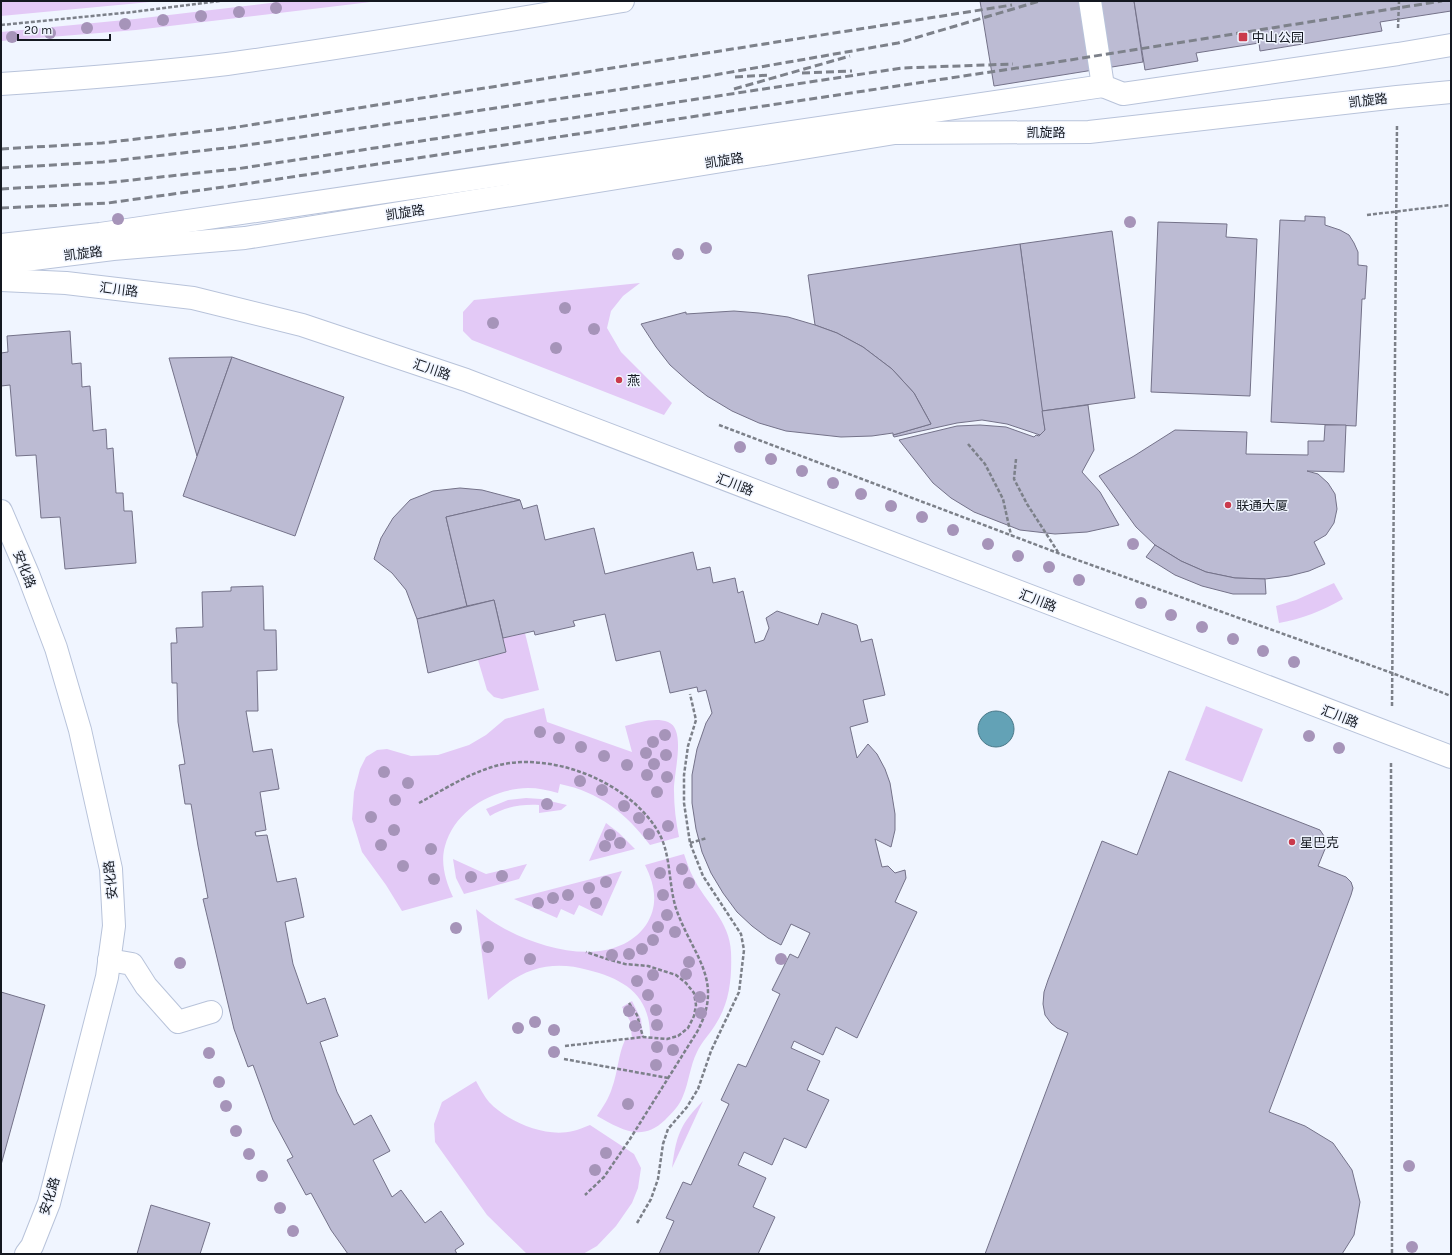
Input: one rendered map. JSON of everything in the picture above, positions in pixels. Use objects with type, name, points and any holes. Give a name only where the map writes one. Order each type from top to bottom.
[{"type":"street","points":[[1,84],[97,77],[227,64],[427,34],[623,1]]},
{"type":"street","points":[[1090,1],[1103,86]]},
{"type":"street","points":[[1,245],[108,233],[1103,86],[1124,94],[1451,45]]},
{"type":"street","name":"凯旋路","points":[[1,263],[114,249],[245,238],[895,133],[1089,132],[1451,92]]},
{"type":"street","name":"汇川路","points":[[1,280],[66,282],[193,298],[302,325],[466,380],[1451,758]]},
{"type":"street","name":"安化路","points":[[1,511],[28,574],[56,648],[80,730],[111,869],[114,926],[107,977],[49,1203],[32,1246],[26,1254]]},
{"type":"street","points":[[109,960],[132,964],[146,986],[178,1022],[211,1012]]},
{"type":"path","points":[[1,25],[133,12],[220,1]]},
{"type":"path","points":[[1398,54],[1399,1]]},
{"type":"path","points":[[1392,1254],[1391,735],[1397,97]]},
{"type":"path","points":[[1368,214],[1451,205]]},
{"type":"path","points":[[719,424],[1058,553],[1392,673],[1451,696]]},
{"type":"path","points":[[968,444],[985,464],[1003,499],[1011,535]]},
{"type":"path","points":[[1016,459],[1014,479],[1027,504],[1058,553]]},
{"type":"path","points":[[637,1223],[651,1199],[658,1179],[663,1144],[668,1129],[687,1107],[698,1089],[711,1051],[739,992],[744,950],[741,934],[703,876],[690,843],[684,803],[684,774],[688,746],[696,720],[690,694]]},
{"type":"path","points":[[420,803],[458,781],[493,767],[522,762],[548,763],[577,770],[610,785],[632,800],[652,821],[662,842],[672,896],[677,913],[701,961],[708,987],[708,1003],[705,1018],[630,1139],[604,1177],[585,1195]]},
{"type":"path","points":[[690,843],[707,838]]},
{"type":"path","points":[[565,1046],[643,1037],[667,1039],[678,1036],[688,1028],[694,1016],[696,1005],[694,993],[686,983],[676,975],[663,970],[607,959],[586,952]]},
{"type":"path","points":[[629,1003],[637,1015],[643,1037]]},
{"type":"path","points":[[564,1059],[668,1078]]},
{"type":"shaded area","points":[[1,1],[161,1],[1,16]]},
{"type":"shaded area","points":[[287,1],[379,1],[136,30],[1,41],[1,32],[135,19]]},
{"type":"shaded area","points":[[640,283],[623,296],[611,311],[607,328],[621,352],[672,403],[664,415],[472,340],[463,331],[463,312],[474,300]]},
{"type":"shaded area","points":[[1334,583],[1343,599],[1312,614],[1279,623],[1276,606],[1296,600]]},
{"type":"shaded area","points":[[525,633],[539,690],[502,699],[494,697],[487,690],[478,660],[506,652],[503,638]]},
{"type":"shaded area","points":[[1206,706],[1263,729],[1242,782],[1185,760]]},
{"type":"shaded area","points":[[544,708],[547,722],[632,752],[625,726],[657,720],[668,722],[674,726],[677,733],[678,753],[674,784],[674,803],[679,837],[650,845],[631,823],[611,806],[587,792],[560,784],[558,793],[536,788],[515,789],[501,792],[489,797],[466,812],[450,833],[445,846],[443,866],[453,897],[402,911],[386,885],[362,852],[352,819],[354,792],[360,769],[366,757],[377,750],[387,749],[411,756],[438,755],[469,745],[486,735],[505,719]]},
{"type":"shaded area","points":[[526,798],[541,799],[567,805],[561,810],[539,813],[539,805],[526,805],[507,808],[490,816],[486,809],[508,800]]},
{"type":"shaded area","points":[[606,823],[619,833],[635,849],[589,861]]},
{"type":"shaded area","points":[[684,854],[693,877],[722,921],[730,941],[731,970],[729,988],[725,1006],[715,1026],[699,1048],[695,1057],[685,1091],[678,1106],[656,1127],[648,1131],[631,1132],[597,1116],[611,1092],[625,1040],[632,1038],[630,1021],[622,1007],[632,1001],[641,1019],[643,1037],[650,1038],[649,1023],[641,1000],[624,984],[613,979],[581,968],[560,966],[540,968],[526,972],[509,982],[488,1000],[476,909],[493,922],[513,933],[537,943],[561,949],[586,952],[609,949],[630,941],[646,925],[650,918],[653,910],[654,895],[651,880],[645,865]]},
{"type":"shaded area","points":[[453,859],[486,874],[527,864],[519,879],[464,894],[456,878]]},
{"type":"shaded area","points":[[622,871],[602,916],[579,905],[574,915],[561,909],[557,918],[514,899]]},
{"type":"shaded area","points":[[476,1081],[489,1102],[506,1116],[517,1122],[539,1130],[562,1133],[590,1125],[634,1154],[641,1168],[638,1188],[632,1203],[616,1226],[597,1246],[583,1254],[527,1254],[487,1215],[435,1142],[434,1124],[442,1102]]},
{"type":"shaded area","points":[[703,1101],[672,1168],[675,1147],[680,1131],[695,1109]]},
{"type":"water","points":[[1000,711],[1009,716],[1013,722],[1013,736],[1009,742],[1000,747],[992,747],[983,742],[979,736],[978,725],[983,716],[989,712]]},
{"type":"building","points":[[980,1],[1134,1],[1143,62],[994,86]]},
{"type":"building","name":"中山公园","points":[[1134,1],[1451,1],[1451,11],[1380,22],[1382,31],[1260,51],[1259,43],[1196,53],[1198,61],[1145,70]]},
{"type":"building","points":[[1305,216],[1325,217],[1325,225],[1349,235],[1358,252],[1358,265],[1367,266],[1365,299],[1362,299],[1356,426],[1271,422],[1280,220],[1305,221]]},
{"type":"building","points":[[1158,222],[1227,224],[1226,237],[1257,239],[1250,396],[1151,392]]},
{"type":"building","points":[[1112,231],[1135,398],[1042,411],[1020,244]]},
{"type":"building","points":[[1020,244],[1045,430],[1040,435],[1007,424],[982,420],[957,423],[894,437],[893,435],[931,424],[914,393],[892,369],[863,347],[837,333],[815,325],[808,275]]},
{"type":"building","points":[[734,311],[788,317],[837,333],[863,347],[892,369],[914,393],[931,424],[893,435],[893,433],[872,436],[841,437],[786,431],[759,423],[732,411],[707,396],[689,382],[670,365],[641,324],[686,312],[686,314]]},
{"type":"building","points":[[70,331],[72,364],[81,363],[82,387],[90,386],[93,431],[106,429],[107,449],[113,448],[116,493],[123,493],[124,511],[132,511],[136,563],[65,569],[60,517],[41,518],[36,455],[16,456],[10,385],[1,386],[1,353],[8,352],[7,336]]},
{"type":"building","points":[[232,357],[197,456],[169,358]]},
{"type":"building","points":[[232,357],[344,397],[295,536],[183,496]]},
{"type":"building","points":[[1088,405],[1094,450],[1082,472],[1100,492],[1119,525],[1087,532],[1055,534],[1020,530],[974,512],[951,498],[933,483],[899,440],[957,426],[980,425],[1006,427],[1034,437],[1036,435],[1039,436],[1045,430],[1042,411]]},
{"type":"building","name":"联通大厦","points":[[1325,425],[1346,425],[1344,472],[1307,471],[1318,474],[1328,483],[1335,494],[1337,509],[1334,523],[1326,535],[1314,542],[1325,564],[1309,571],[1289,576],[1265,579],[1235,578],[1206,572],[1181,561],[1155,545],[1136,527],[1099,476],[1175,430],[1247,432],[1246,454],[1308,455],[1308,441],[1324,441]]},
{"type":"building","points":[[460,488],[482,490],[520,500],[446,517],[467,606],[417,619],[406,590],[392,573],[374,559],[381,538],[393,518],[410,500],[433,491]]},
{"type":"building","points":[[520,500],[523,509],[537,505],[545,540],[594,528],[605,574],[693,552],[697,570],[710,567],[713,583],[735,578],[738,593],[743,591],[755,643],[764,640],[769,628],[766,618],[777,611],[818,625],[822,613],[857,625],[861,642],[872,639],[885,695],[863,700],[868,722],[850,727],[857,758],[868,744],[877,754],[885,769],[890,783],[895,814],[895,830],[891,847],[875,839],[882,867],[888,866],[895,873],[905,870],[906,878],[895,902],[917,912],[857,1038],[836,1027],[823,1055],[794,1041],[791,1048],[820,1061],[807,1090],[829,1100],[806,1148],[784,1138],[772,1165],[744,1152],[738,1165],[766,1178],[753,1207],[775,1217],[758,1254],[659,1254],[674,1221],[666,1218],[683,1182],[691,1185],[729,1104],[721,1100],[738,1064],[746,1067],[780,994],[772,990],[790,954],[798,958],[810,933],[791,924],[781,945],[768,938],[752,926],[737,912],[723,893],[711,873],[702,852],[696,829],[692,803],[692,775],[697,749],[706,723],[712,713],[706,690],[698,692],[697,687],[670,693],[660,651],[616,661],[605,614],[573,621],[575,626],[535,635],[534,631],[503,638],[494,600],[467,606],[446,517]]},
{"type":"building","points":[[1155,545],[1181,561],[1206,572],[1235,578],[1265,579],[1266,594],[1233,594],[1202,586],[1175,575],[1146,557]]},
{"type":"building","points":[[263,586],[264,630],[276,630],[277,670],[257,671],[258,711],[246,711],[253,752],[272,749],[279,789],[260,792],[266,830],[255,832],[256,836],[267,835],[277,882],[296,878],[304,917],[285,922],[293,964],[307,1004],[325,998],[338,1036],[320,1042],[337,1092],[354,1125],[371,1115],[390,1151],[373,1160],[392,1197],[401,1190],[425,1223],[441,1211],[464,1244],[455,1250],[457,1254],[348,1254],[331,1230],[311,1193],[306,1195],[287,1160],[293,1157],[273,1120],[253,1065],[248,1067],[234,1029],[203,899],[208,898],[191,804],[185,804],[179,765],[185,764],[178,722],[177,683],[172,683],[171,643],[177,643],[176,628],[203,627],[202,592],[231,591],[231,587]]},
{"type":"building","points":[[494,600],[506,652],[428,673],[417,619]]},
{"type":"building","points":[[1169,771],[1320,830],[1324,836],[1325,849],[1318,866],[1346,877],[1351,882],[1353,888],[1351,895],[1269,1112],[1305,1126],[1333,1143],[1352,1170],[1360,1202],[1354,1235],[1342,1254],[985,1254],[1068,1033],[1057,1028],[1045,1015],[1043,1004],[1044,992],[1048,980],[1102,841],[1137,855]]},
{"type":"building","points":[[1,992],[45,1005],[1,1165]]},
{"type":"building","points":[[151,1205],[210,1223],[200,1254],[137,1254]]},
{"type":"railway","points":[[1,168],[103,162],[234,147],[697,78],[898,43],[1040,1]]},
{"type":"railway","points":[[1,208],[108,203],[238,185],[1057,62],[1442,1]]},
{"type":"railway","points":[[1,149],[102,143],[231,128],[1012,5]]},
{"type":"railway","points":[[734,89],[850,56]]},
{"type":"railway","points":[[1,189],[104,183],[236,169],[902,68],[1013,64]]},
{"type":"railway","points":[[802,73],[852,71]]},
{"type":"railway","points":[[735,77],[770,75]]},
{"type":"place","name":"中山公园","points":[[1243,37]]},
{"type":"place","name":"燕","points":[[619,380]]},
{"type":"place","name":"联通大厦","points":[[1228,505]]},
{"type":"place","name":"星巴克","points":[[1292,842]]}]
